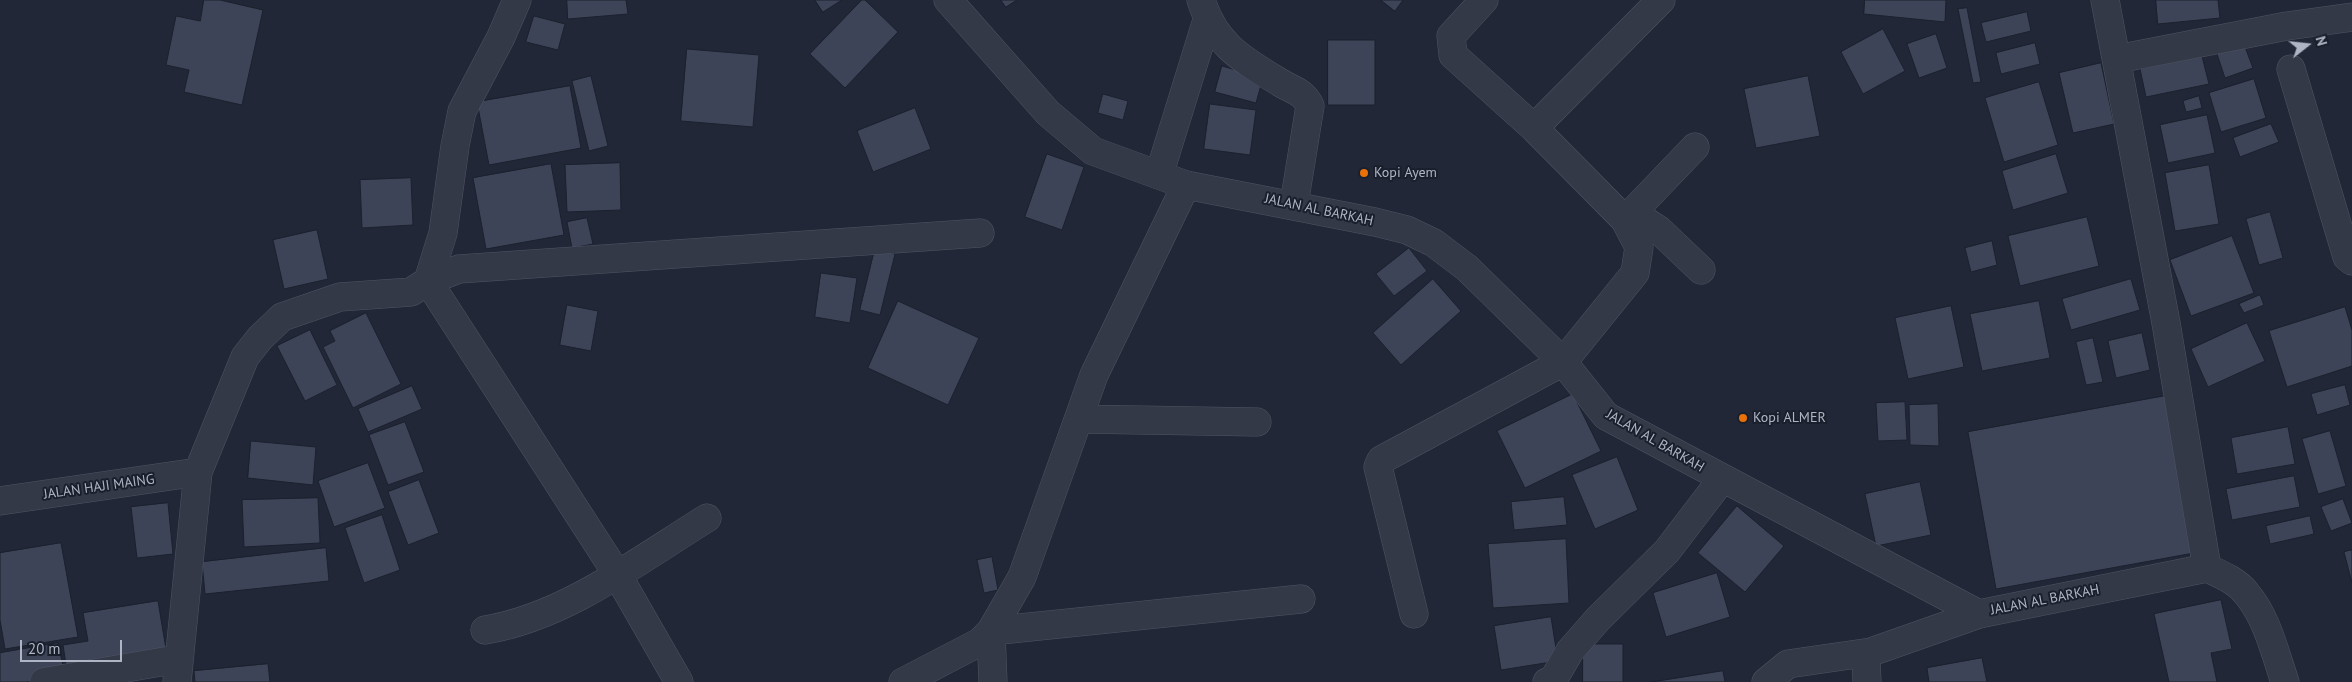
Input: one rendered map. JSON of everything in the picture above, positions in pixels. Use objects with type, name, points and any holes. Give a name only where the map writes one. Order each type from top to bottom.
[{"type":"street","points":[[428,281],[444,233],[455,146],[462,111],[501,37],[517,0]]},
{"type":"street","name":"JALAN AL BARKAH","points":[[948,0],[1048,113],[1093,151],[1186,185],[1294,204],[1399,228],[1434,243],[1467,268],[1563,362],[1606,416],[1979,614],[2207,568]]},
{"type":"street","points":[[1414,614],[1378,467],[1381,460],[1563,362],[1635,274],[1639,248],[1625,220],[1534,128],[1453,55],[1451,36],[1484,0]]},
{"type":"street","points":[[1534,128],[1661,0]]},
{"type":"street","points":[[2105,0],[2167,333],[2207,568],[2228,578],[2246,591],[2266,628],[2285,682]]},
{"type":"street","points":[[1159,175],[1204,10]]},
{"type":"street","points":[[1204,10],[1225,45],[1283,84],[1298,90],[1307,98],[1310,106],[1294,204]]},
{"type":"street","points":[[2117,59],[2287,26],[2352,16]]},
{"type":"street","points":[[2291,69],[2348,256],[2352,261]]},
{"type":"street","points":[[1625,220],[1695,147]]},
{"type":"street","points":[[904,682],[980,642],[991,631],[1022,577],[1080,419],[1094,375],[1186,185]]},
{"type":"street","points":[[1625,220],[1646,221],[1659,230],[1701,270]]},
{"type":"street","points":[[44,682],[178,671],[198,472],[245,357],[260,338],[282,317],[340,297],[411,292],[428,281],[459,269],[980,234]]},
{"type":"street","points":[[428,281],[617,574],[678,682]]},
{"type":"street","points":[[1080,419],[1257,422]]},
{"type":"street","name":"JALAN HAJI MAING","points":[[0,502],[198,472]]},
{"type":"street","points":[[1547,682],[1553,680],[1570,651],[1598,619],[1667,551],[1722,479]]},
{"type":"street","points":[[485,630],[509,626],[560,606],[617,574],[707,518]]},
{"type":"street","points":[[991,631],[1301,599]]},
{"type":"street","points":[[1766,682],[1788,664],[1872,652],[1979,614]]},
{"type":"street","points":[[991,631],[993,682]]},
{"type":"street","points":[[1867,682],[1866,660],[1872,652]]},
{"type":"building","points":[[204,0],[220,0],[263,10],[242,105],[184,92],[189,70],[166,65],[176,16],[200,21]]},
{"type":"building","points":[[567,0],[626,0],[628,14],[568,19]]},
{"type":"building","points":[[815,0],[842,0],[823,12]]},
{"type":"building","points":[[862,0],[865,0],[898,32],[845,88],[810,54]]},
{"type":"building","points":[[1001,0],[1017,0],[1006,7]]},
{"type":"building","points":[[1381,0],[1403,0],[1395,11]]},
{"type":"building","points":[[1865,0],[1946,0],[1945,22],[1864,14]]},
{"type":"building","points":[[2156,0],[2218,0],[2220,18],[2158,24]]},
{"type":"building","points":[[1967,8],[1981,82],[1973,83],[1958,9]]},
{"type":"building","points":[[2027,12],[2031,31],[1986,42],[1981,23]]},
{"type":"building","points":[[534,16],[565,24],[558,50],[526,42]]},
{"type":"building","points":[[1883,29],[1905,71],[1863,94],[1841,52]]},
{"type":"building","points":[[1936,34],[1947,68],[1919,78],[1907,44]]},
{"type":"building","points":[[2242,39],[2253,68],[2225,78],[2215,48]]},
{"type":"building","points":[[1328,40],[1375,40],[1375,105],[1328,105]]},
{"type":"building","points":[[2035,43],[2040,64],[2001,74],[1996,53]]},
{"type":"building","points":[[687,49],[759,55],[753,127],[681,121]]},
{"type":"building","points":[[2202,56],[2209,84],[2146,97],[2140,69]]},
{"type":"building","points":[[2101,63],[2114,124],[2073,133],[2059,73]]},
{"type":"building","points":[[1222,66],[1263,78],[1256,103],[1215,92]]},
{"type":"building","points":[[591,76],[608,146],[589,151],[572,81]]},
{"type":"building","points":[[1808,76],[1820,136],[1756,148],[1744,89]]},
{"type":"building","points":[[2254,79],[2266,118],[2221,132],[2209,93]]},
{"type":"building","points":[[2039,82],[2058,145],[2004,162],[1985,98]]},
{"type":"building","points":[[570,86],[581,148],[489,165],[477,102]]},
{"type":"building","points":[[1103,94],[1128,101],[1123,120],[1098,113]]},
{"type":"building","points":[[2199,96],[2202,108],[2186,112],[2183,101]]},
{"type":"building","points":[[1210,104],[1256,110],[1250,155],[1204,149]]},
{"type":"building","points":[[915,108],[931,149],[873,172],[857,131]]},
{"type":"building","points":[[2207,115],[2215,153],[2168,163],[2160,125]]},
{"type":"building","points":[[2271,124],[2279,142],[2240,157],[2233,138]]},
{"type":"building","points":[[1047,154],[1084,167],[1062,230],[1025,217]]},
{"type":"building","points":[[2056,154],[2068,193],[2013,210],[2002,171]]},
{"type":"building","points":[[620,163],[621,210],[567,212],[565,165]]},
{"type":"building","points":[[551,164],[564,235],[486,249],[473,178]]},
{"type":"building","points":[[2209,165],[2219,224],[2175,231],[2165,173]]},
{"type":"building","points":[[411,178],[413,225],[362,228],[360,180]]},
{"type":"building","points":[[2270,212],[2283,258],[2259,265],[2246,219]]},
{"type":"building","points":[[2087,217],[2099,266],[2020,286],[2008,236]]},
{"type":"building","points":[[587,218],[593,244],[572,248],[567,222]]},
{"type":"building","points":[[317,230],[328,279],[284,289],[273,240]]},
{"type":"building","points":[[2232,236],[2254,293],[2191,316],[2170,260]]},
{"type":"building","points":[[1992,241],[1997,265],[1971,272],[1965,248]]},
{"type":"building","points":[[1409,248],[1427,271],[1394,296],[1376,274]]},
{"type":"building","points":[[875,249],[895,254],[880,315],[860,310]]},
{"type":"building","points":[[821,273],[857,278],[850,323],[815,317]]},
{"type":"building","points":[[1433,279],[1461,311],[1401,365],[1373,333]]},
{"type":"building","points":[[2131,279],[2140,310],[2071,330],[2062,299]]},
{"type":"building","points":[[2260,295],[2264,305],[2244,313],[2239,304]]},
{"type":"building","points":[[898,301],[979,338],[948,405],[868,368]]},
{"type":"building","points":[[2039,301],[2050,358],[1982,371],[1970,314]]},
{"type":"building","points":[[567,305],[598,311],[591,351],[560,345]]},
{"type":"building","points":[[1951,306],[1964,367],[1908,379],[1895,318]]},
{"type":"building","points":[[2345,307],[2352,330],[2352,366],[2287,387],[2269,331]]},
{"type":"building","points":[[366,313],[401,384],[353,408],[323,347],[335,341],[330,331]]},
{"type":"building","points":[[2247,323],[2265,361],[2208,387],[2191,349]]},
{"type":"building","points":[[310,330],[337,385],[305,401],[277,346]]},
{"type":"building","points":[[2142,333],[2150,370],[2116,378],[2108,341]]},
{"type":"building","points":[[2093,338],[2103,382],[2086,385],[2076,342]]},
{"type":"building","points":[[2345,385],[2350,405],[2317,415],[2311,394]]},
{"type":"building","points":[[412,386],[422,409],[368,432],[358,409]]},
{"type":"building","points":[[1573,394],[1601,451],[1525,488],[1497,431]]},
{"type":"building","points":[[2165,396],[2194,553],[1996,589],[1968,432]]},
{"type":"building","points":[[1905,402],[1907,440],[1878,441],[1876,403]]},
{"type":"building","points":[[1938,404],[1939,446],[1910,445],[1909,405]]},
{"type":"building","points":[[405,422],[424,472],[388,485],[369,435]]},
{"type":"building","points":[[2288,427],[2295,464],[2237,474],[2231,438]]},
{"type":"building","points":[[2330,431],[2346,486],[2318,494],[2302,439]]},
{"type":"building","points":[[251,441],[316,447],[313,485],[248,478]]},
{"type":"building","points":[[1617,457],[1638,510],[1595,529],[1572,475]]},
{"type":"building","points":[[368,463],[385,508],[334,527],[318,481]]},
{"type":"building","points":[[2294,476],[2300,507],[2232,520],[2226,489]]},
{"type":"building","points":[[419,480],[439,533],[408,545],[388,492]]},
{"type":"building","points":[[1920,482],[1931,535],[1876,546],[1865,494]]},
{"type":"building","points":[[1564,497],[1567,525],[1514,530],[1511,502]]},
{"type":"building","points":[[318,498],[320,543],[244,547],[242,500]]},
{"type":"building","points":[[2343,499],[2352,523],[2331,531],[2321,507]]},
{"type":"building","points":[[168,503],[173,554],[137,558],[131,507]]},
{"type":"building","points":[[1737,506],[1784,546],[1745,592],[1698,553]]},
{"type":"building","points":[[382,515],[400,570],[364,583],[345,528]]},
{"type":"building","points":[[2310,516],[2314,534],[2270,544],[2266,526]]},
{"type":"building","points":[[1566,539],[1569,603],[1493,608],[1488,544]]},
{"type":"building","points":[[61,543],[78,637],[5,649],[0,620],[0,553]]},
{"type":"building","points":[[326,548],[329,581],[205,594],[202,562]]},
{"type":"building","points":[[2352,550],[2352,583],[2344,552]]},
{"type":"building","points":[[992,557],[998,590],[984,593],[977,560]]},
{"type":"building","points":[[1717,573],[1730,617],[1666,637],[1653,593]]},
{"type":"building","points":[[2221,600],[2232,649],[2211,653],[2217,682],[2169,682],[2154,614]]},
{"type":"building","points":[[158,601],[167,655],[67,671],[63,645],[88,641],[83,613]]},
{"type":"building","points":[[1551,617],[1558,661],[1501,670],[1494,626]]},
{"type":"building","points":[[58,643],[65,675],[27,682],[0,682],[0,653]]},
{"type":"building","points":[[1583,644],[1623,644],[1623,682],[1583,682]]},
{"type":"building","points":[[1982,658],[1987,682],[1929,682],[1927,668]]},
{"type":"building","points":[[268,664],[270,682],[195,682],[194,671]]},
{"type":"building","points":[[1723,671],[1725,682],[1652,682]]},
{"type":"place","name":"Kopi Ayem","points":[[1364,173]]},
{"type":"place","name":"Kopi ALMER","points":[[1743,418]]}]
